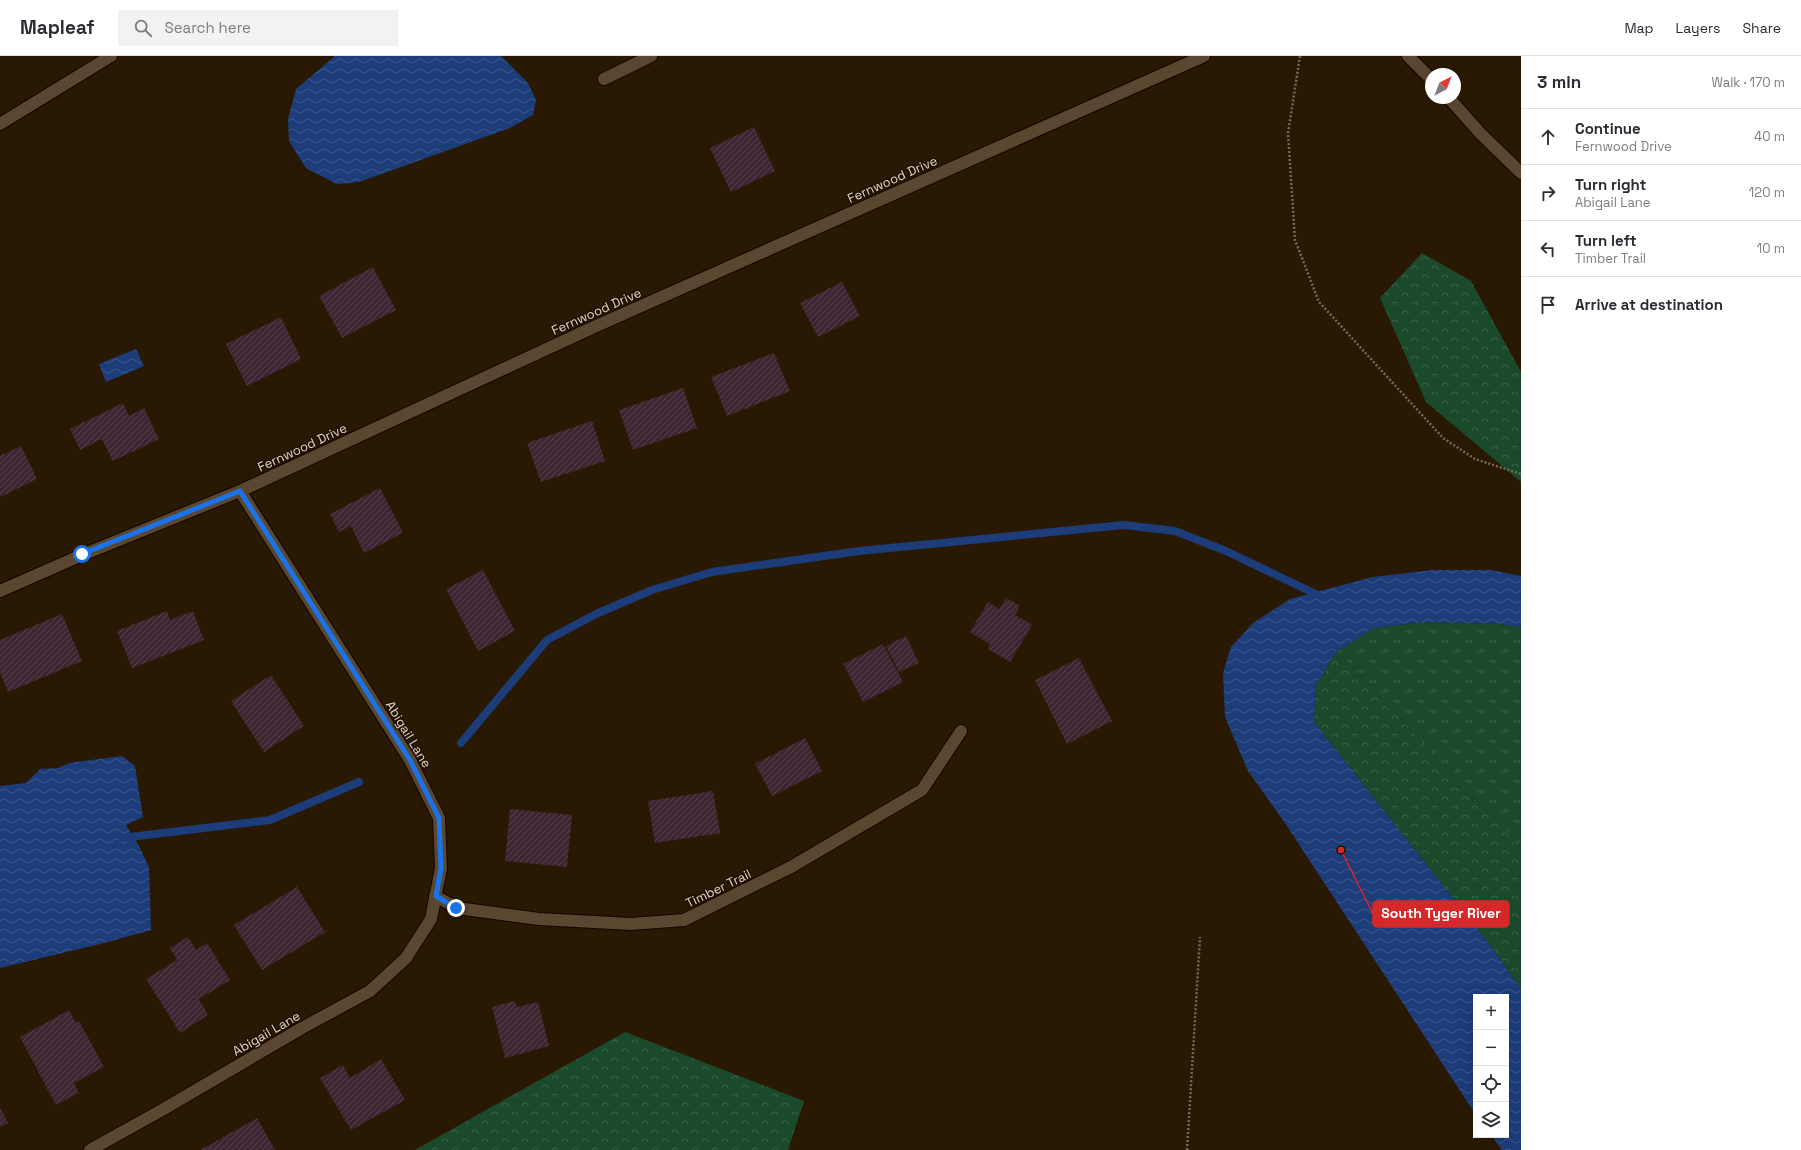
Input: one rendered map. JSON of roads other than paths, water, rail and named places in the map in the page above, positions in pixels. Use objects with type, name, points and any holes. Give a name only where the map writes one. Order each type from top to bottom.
[{"type":"street","points":[[0,124],[111,56]]},
{"type":"street","points":[[604,79],[651,56]]},
{"type":"street","name":"Fernwood Drive","points":[[0,591],[82,554],[240,491],[594,327],[1204,56]]},
{"type":"street","points":[[1408,56],[1425,73]]},
{"type":"street","points":[[1454,104],[1480,133],[1521,173]]},
{"type":"street","name":"Abigail Lane","points":[[90,1150],[162,1110],[302,1028],[370,991],[406,958],[431,919],[441,868],[439,818],[410,760],[240,491]]},
{"type":"street","name":"Timber Trail","points":[[436,896],[456,908],[539,920],[631,924],[684,920],[791,867],[922,790],[961,731]]},
{"type":"water","points":[[335,56],[501,56],[528,83],[536,100],[533,115],[510,128],[359,182],[337,184],[306,168],[289,141],[288,119],[296,89]]},
{"type":"water","points":[[136,349],[144,366],[106,382],[99,364]]},
{"type":"water","points":[[1432,570],[1491,570],[1521,576],[1521,627],[1499,624],[1423,622],[1374,628],[1337,651],[1316,685],[1314,722],[1490,945],[1521,989],[1521,1150],[1502,1150],[1493,1138],[1509,1138],[1509,994],[1473,994],[1473,1110],[1287,826],[1248,771],[1225,717],[1223,673],[1231,647],[1253,623],[1290,599],[1373,577]]},
{"type":"water","points":[[122,756],[135,766],[143,817],[126,825],[138,844],[149,867],[151,930],[0,968],[0,786],[26,783],[40,769],[58,768],[69,763]]},
{"type":"waterway","points":[[461,743],[547,640],[596,614],[652,590],[712,572],[859,551],[1124,525],[1175,531],[1226,551],[1322,597]]},
{"type":"waterway","points":[[122,838],[270,820],[359,782]]},
{"type":"place","name":"South Tyger River","points":[[1341,850]]}]
